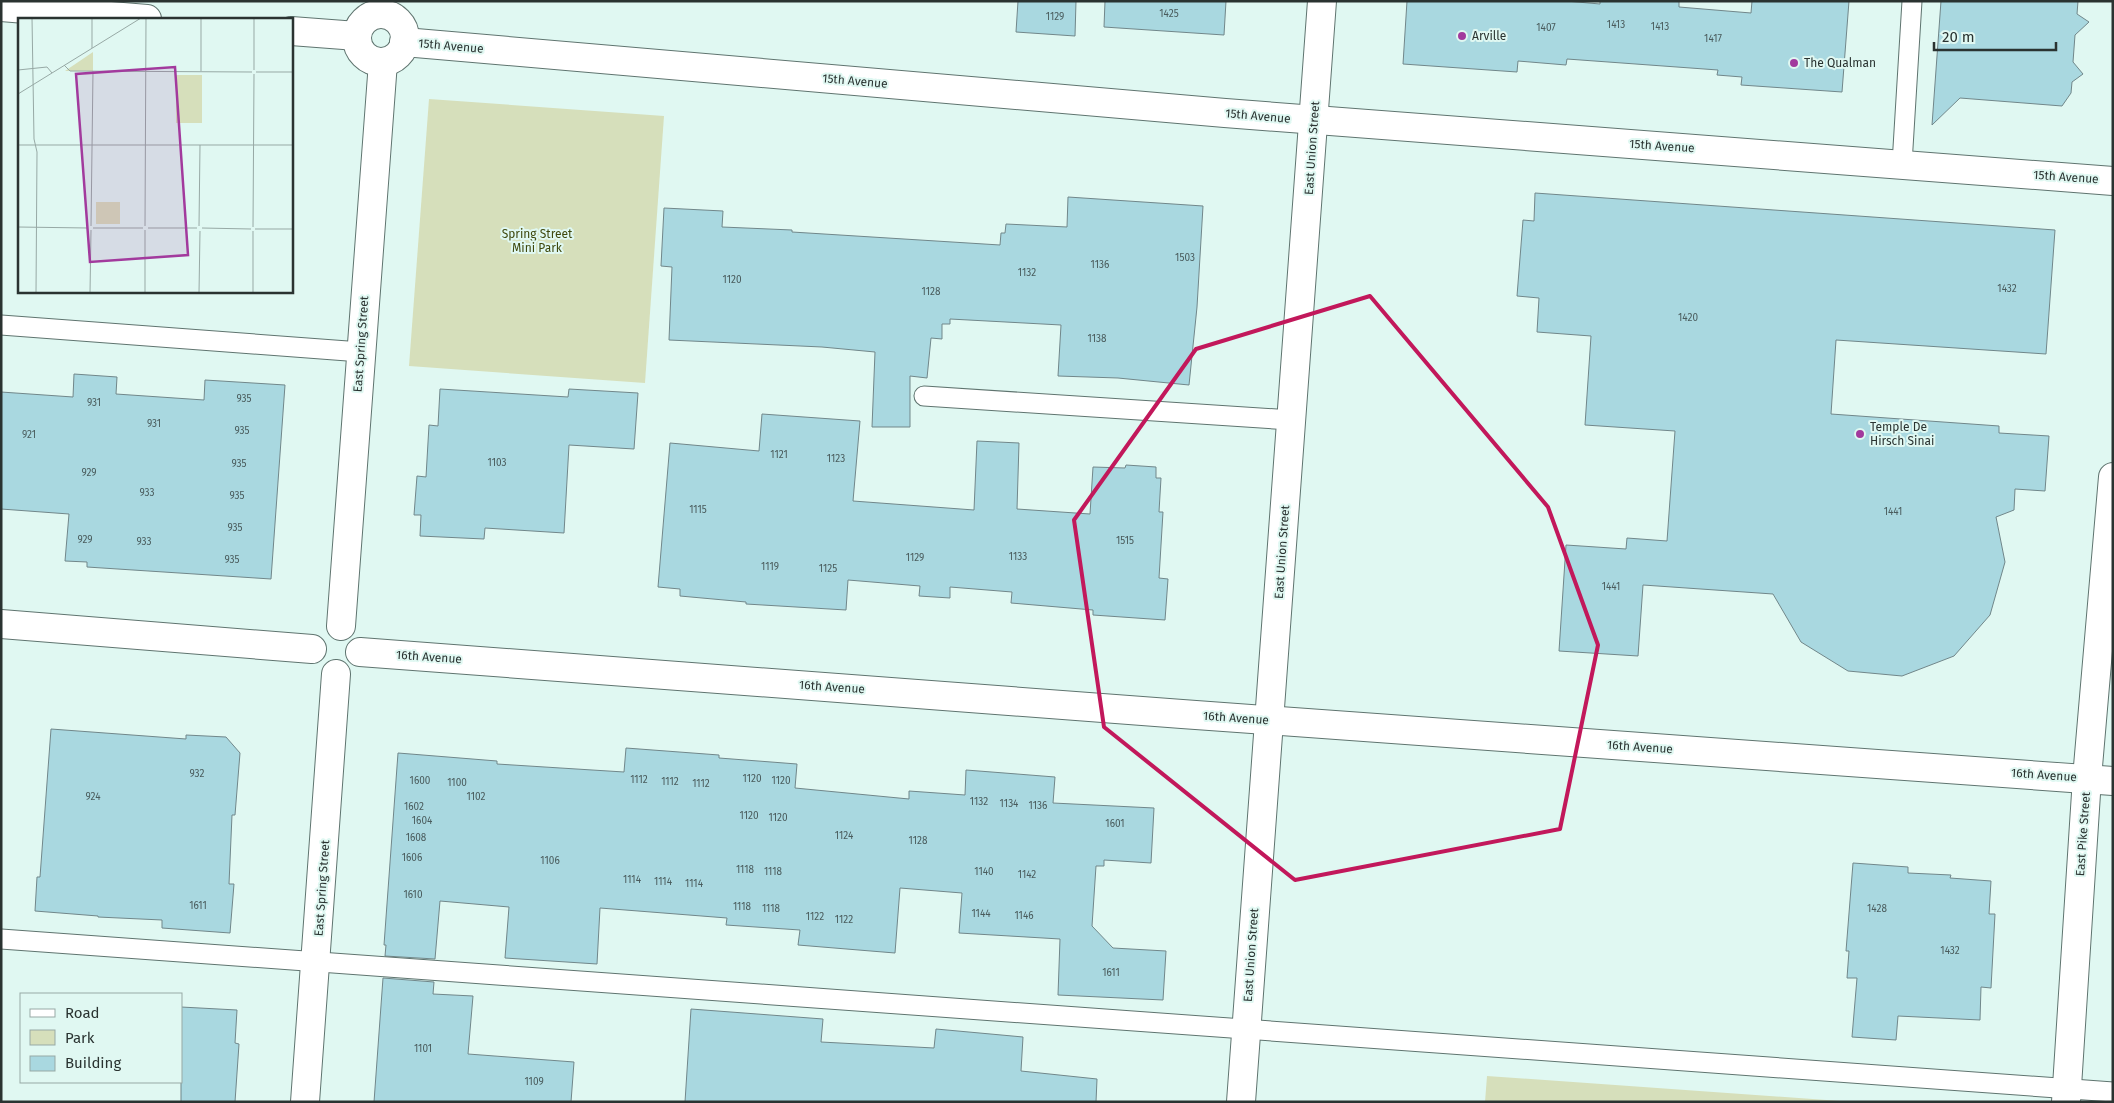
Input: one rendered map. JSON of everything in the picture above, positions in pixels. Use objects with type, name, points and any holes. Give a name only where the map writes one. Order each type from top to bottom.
[{"type":"street","name":"East Union Street","points":[[1241,1102],[1322,1]]},
{"type":"street","points":[[1,7],[135,18]]},
{"type":"street","points":[[385,8],[399,23],[405,36],[404,42],[396,56],[383,62],[368,58],[363,54],[359,47],[357,36],[362,23],[385,8]]},
{"type":"street","points":[[292,31],[357,36]]},
{"type":"street","name":"15th Avenue","points":[[404,42],[1314,120],[2113,181]]},
{"type":"street","name":"East Spring Street","points":[[341,626],[383,62]]},
{"type":"street","name":"East Pike Street","points":[[2066,1095],[2100,779],[2113,477]]},
{"type":"street","points":[[1,624],[312,649]]},
{"type":"street","points":[[341,626],[354,634],[359,641],[360,652],[355,665],[349,671],[336,674],[325,672],[318,667],[312,655],[315,638],[326,628],[341,626]]},
{"type":"street","name":"16th Avenue","points":[[360,652],[1269,720],[2100,779]]},
{"type":"street","name":"East Spring Street","points":[[305,1102],[336,674]]},
{"type":"lane","points":[[1902,164],[1912,1]]},
{"type":"lane","points":[[1,325],[360,352]]},
{"type":"lane","points":[[924,396],[1291,420]]},
{"type":"lane","points":[[1,940],[1246,1030],[2066,1095],[2113,1092]]},
{"type":"highlighted area","points":[[1370,296],[1548,507],[1598,645],[1560,829],[1295,880],[1104,727],[1074,520],[1196,349]]},
{"type":"green space","name":"Spring Street Mini Park","points":[[429,99],[664,116],[645,383],[409,366]]},
{"type":"green space","points":[[1487,1076],[1854,1102],[1485,1102]]},
{"type":"building","points":[[1018,1],[1076,1],[1075,36],[1016,32]]},
{"type":"building","points":[[1105,1],[1226,1],[1224,35],[1104,27]]},
{"type":"building","points":[[1407,1],[1566,1],[1600,4],[1600,1],[1679,1],[1679,7],[1751,13],[1752,1],[1849,1],[1842,92],[1741,85],[1742,77],[1717,75],[1718,70],[1567,59],[1566,65],[1518,61],[1517,72],[1403,64]]},
{"type":"building","points":[[1941,1],[2078,1],[2077,14],[2089,22],[2075,35],[2073,62],[2083,74],[2072,82],[2071,93],[2062,106],[1960,98],[1932,125]]},
{"type":"building","name":"Temple De Hirsch Sinai","points":[[1535,193],[2055,230],[2046,354],[1836,340],[1831,414],[1999,426],[1999,433],[2049,436],[2045,491],[2015,489],[2014,510],[1996,517],[2005,562],[1990,615],[1954,656],[1902,676],[1848,671],[1801,642],[1773,594],[1643,585],[1638,656],[1559,651],[1566,545],[1626,549],[1627,538],[1667,541],[1675,431],[1585,425],[1591,336],[1537,332],[1539,298],[1517,296],[1523,220],[1534,221]]},
{"type":"building","points":[[1068,197],[1203,206],[1197,307],[1189,385],[1118,378],[1058,376],[1061,325],[950,319],[950,324],[942,324],[942,339],[931,338],[927,378],[910,376],[910,427],[872,427],[875,352],[822,347],[669,340],[672,267],[661,266],[664,208],[723,211],[722,227],[792,230],[792,232],[1000,245],[1001,233],[1005,233],[1006,224],[1067,227]]},
{"type":"building","points":[[74,374],[117,377],[116,394],[204,400],[205,380],[285,385],[271,579],[87,567],[87,562],[65,561],[69,514],[1,509],[1,392],[73,397]]},
{"type":"building","points":[[440,389],[568,397],[569,389],[638,393],[634,449],[569,445],[564,533],[485,528],[484,539],[420,536],[421,515],[414,515],[417,476],[426,477],[429,425],[438,426]]},
{"type":"building","points":[[762,414],[860,421],[853,501],[974,510],[977,441],[1019,443],[1017,509],[1090,514],[1093,467],[1125,468],[1126,465],[1156,467],[1156,478],[1161,478],[1159,512],[1163,512],[1159,578],[1168,579],[1165,620],[1093,615],[1093,610],[1011,603],[1012,592],[950,587],[950,598],[919,596],[920,586],[848,580],[846,610],[746,604],[746,602],[680,596],[680,589],[658,587],[670,443],[759,451]]},
{"type":"building","points":[[51,729],[186,739],[186,735],[226,737],[240,753],[235,815],[232,815],[229,884],[234,884],[230,933],[162,928],[162,920],[98,917],[35,911],[37,877],[40,877]]},
{"type":"building","points":[[626,748],[719,755],[719,758],[797,764],[795,788],[909,799],[909,791],[965,795],[966,770],[1055,777],[1053,803],[1154,808],[1151,863],[1104,860],[1104,866],[1096,866],[1092,926],[1113,948],[1166,951],[1163,1000],[1058,995],[1060,939],[959,933],[962,893],[900,888],[895,953],[798,945],[800,930],[726,925],[727,918],[600,908],[597,964],[505,958],[509,907],[440,901],[435,959],[385,956],[386,945],[384,945],[398,753],[497,761],[497,764],[624,772]]},
{"type":"building","points":[[1853,863],[1908,867],[1908,873],[1951,875],[1950,878],[1991,881],[1989,914],[1995,914],[1991,988],[1981,987],[1980,1020],[1898,1016],[1896,1040],[1852,1037],[1857,978],[1847,978],[1849,951],[1846,951]]},
{"type":"building","points":[[383,978],[434,982],[433,994],[473,996],[468,1054],[574,1062],[571,1102],[374,1102]]},
{"type":"building","points":[[182,1007],[237,1010],[235,1043],[239,1044],[235,1102],[181,1102]]},
{"type":"building","points":[[691,1009],[823,1019],[821,1042],[934,1048],[936,1029],[1023,1037],[1021,1071],[1097,1079],[1096,1102],[685,1102]]},
{"type":"place","name":"Arville","points":[[1462,36]]},
{"type":"place","name":"The Qualman","points":[[1794,63]]},
{"type":"place","name":"Temple De Hirsch Sinai","points":[[1860,434]]}]
